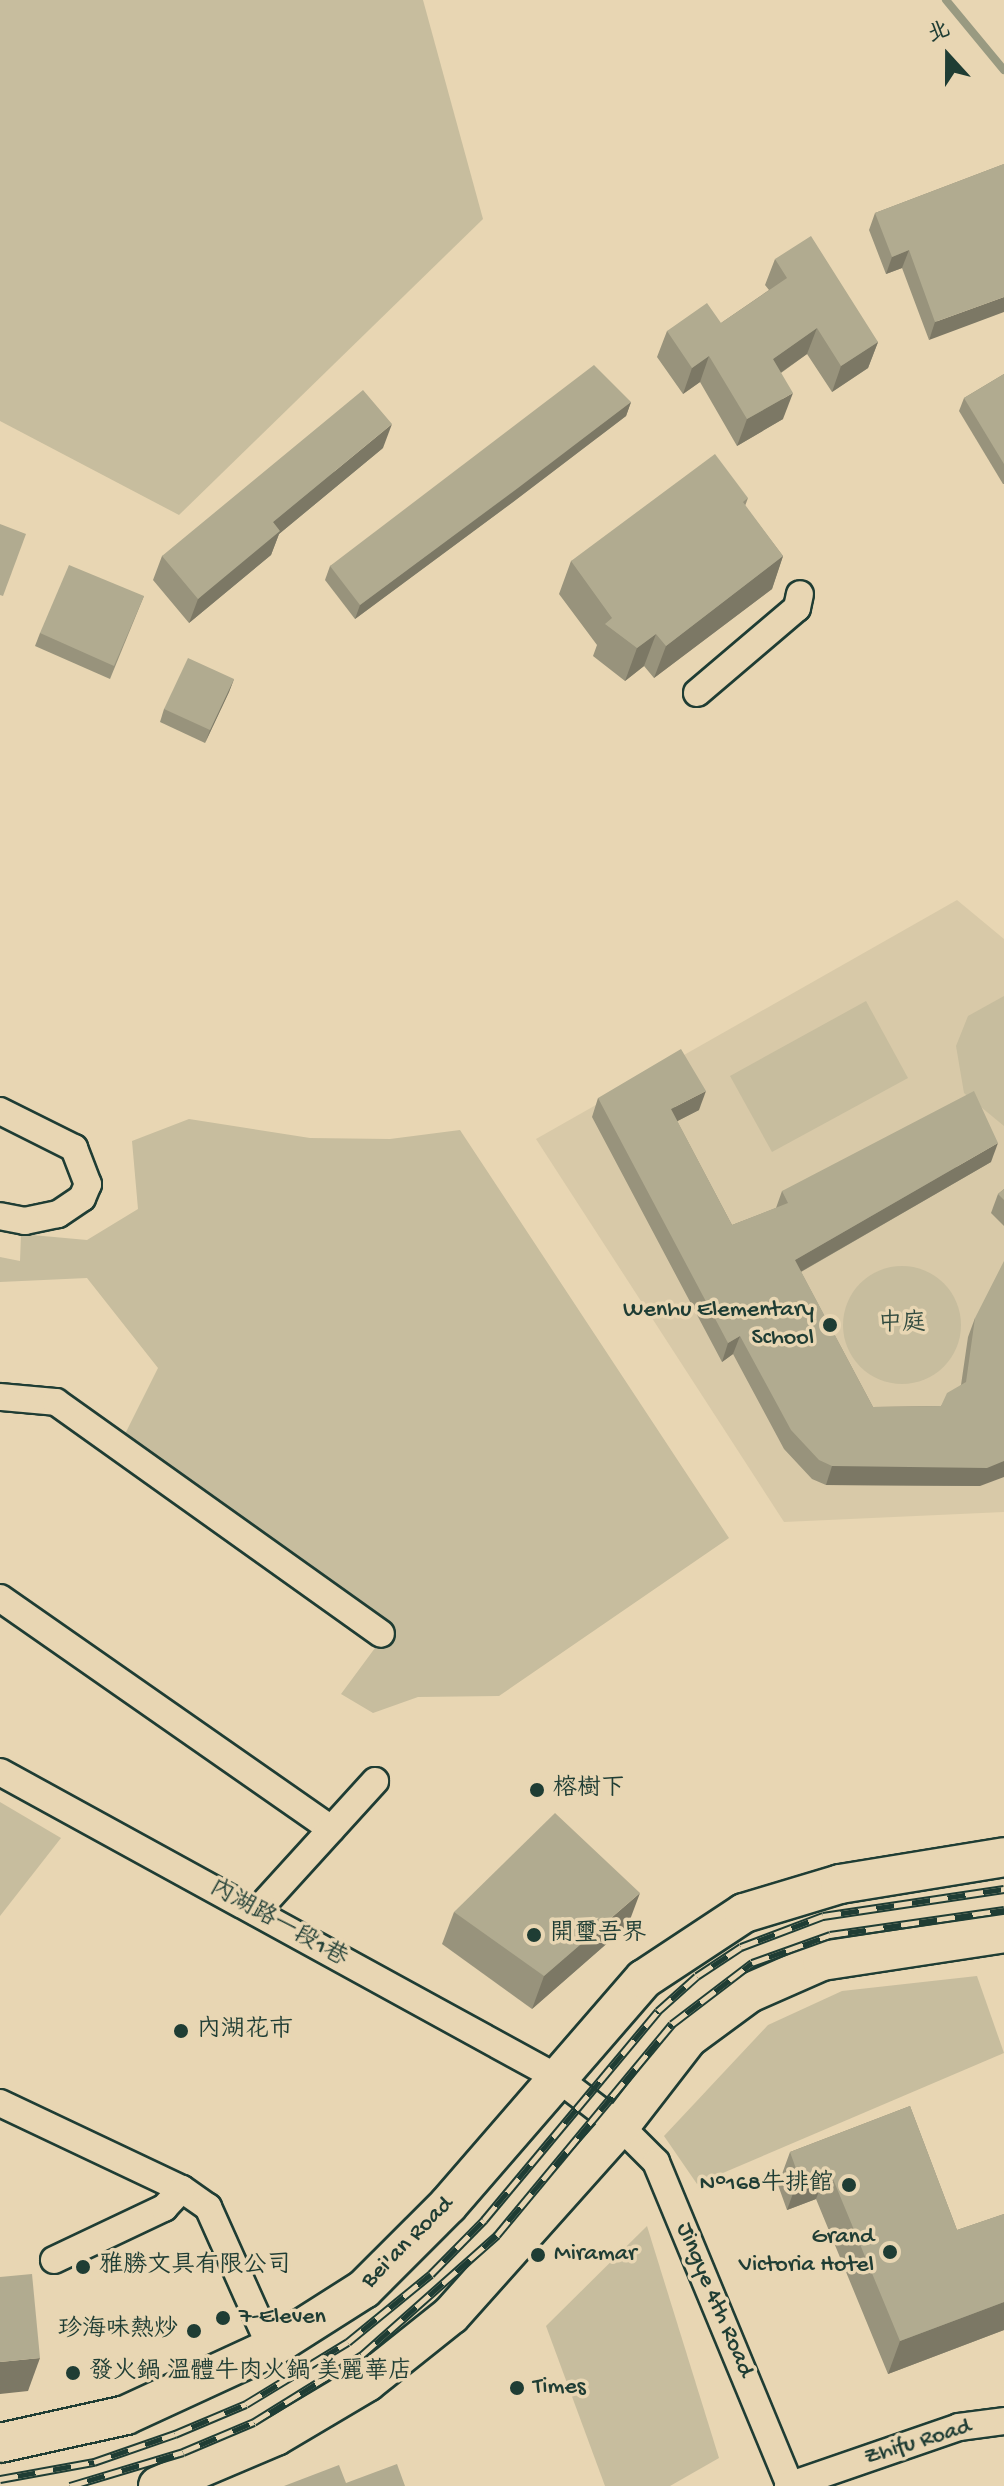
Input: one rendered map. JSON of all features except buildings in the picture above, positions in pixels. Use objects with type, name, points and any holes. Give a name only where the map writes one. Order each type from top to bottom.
[{"type":"main road","name":"Bei'an Road","points":[[0,2443],[126,2415],[271,2348],[364,2289],[448,2205],[644,1979],[744,1913],[840,1884],[1004,1857]]},
{"type":"main road","points":[[158,2486],[276,2436],[367,2382],[451,2315],[620,2126],[688,2038],[749,1993],[822,1961],[1004,1933]]},
{"type":"street","points":[[697,693],[797,608],[800,594]]},
{"type":"street","points":[[0,1111],[74,1148],[88,1184],[82,1198],[58,1214],[25,1221],[0,1216]]},
{"type":"street","points":[[0,1397],[56,1402],[381,1634]]},
{"type":"street","points":[[0,1598],[331,1829]]},
{"type":"street","name":"內湖路一段1巷","points":[[0,1772],[556,2077],[620,2126]]},
{"type":"street","points":[[256,1912],[375,1781]]},
{"type":"street","points":[[0,2103],[182,2189],[208,2207],[271,2348]]},
{"type":"street","name":"Jingye 4th Road","points":[[620,2126],[656,2162],[789,2486]]},
{"type":"street","points":[[54,2260],[164,2208],[182,2189]]},
{"type":"street","name":"Zhifu Road","points":[[789,2486],[959,2427],[1004,2421]]},
{"type":"shaded area","name":"Wenhu Elementary School","points":[[957,900],[1004,939],[1004,1512],[784,1522],[536,1139]]},
{"type":"green space","points":[[0,0],[423,0],[483,219],[179,515],[0,421]]},
{"type":"green space","points":[[1004,996],[1004,1126],[964,1093],[956,1046],[968,1016]]},
{"type":"green space","points":[[866,1001],[908,1078],[772,1152],[730,1076]]},
{"type":"green space","points":[[189,1119],[310,1138],[390,1139],[460,1130],[729,1538],[499,1696],[418,1697],[373,1713],[341,1694],[389,1629],[123,1438],[158,1368],[87,1278],[0,1282],[0,1257],[20,1261],[21,1234],[87,1240],[138,1209],[132,1141]]},
{"type":"green space","name":"中庭","points":[[902,1266],[935,1276],[951,1292],[961,1325],[951,1358],[935,1374],[902,1384],[869,1374],[853,1358],[843,1325],[853,1292],[869,1276]]},
{"type":"green space","points":[[0,1802],[61,1838],[0,1916]]},
{"type":"green space","points":[[977,1976],[1004,2053],[697,2184],[664,2136],[768,2025],[842,1991]]},
{"type":"green space","points":[[647,2226],[719,2458],[670,2486],[605,2486],[546,2326]]},
{"type":"waterway","points":[[946,0],[1004,70]]},
{"type":"railway","points":[[0,2479],[94,2462],[175,2434],[246,2404],[348,2342],[431,2274],[484,2220],[658,2011],[697,1976],[741,1947],[823,1916],[1004,1889]]},
{"type":"railway","points":[[70,2486],[183,2452],[254,2422],[362,2355],[497,2235],[672,2024],[752,1963],[830,1935],[1004,1910]]},
{"type":"place","name":"Wenhu Elementary School","points":[[830,1325]]},
{"type":"place","name":"榕樹下","points":[[537,1790]]},
{"type":"place","name":"開璽吾界","points":[[534,1935]]},
{"type":"place","name":"內湖花市","points":[[181,2031]]},
{"type":"place","name":"N°168牛排館","points":[[849,2185]]},
{"type":"place","name":"Grand Victoria Hotel","points":[[890,2252]]},
{"type":"place","name":"Miramar","points":[[538,2255]]},
{"type":"place","name":"雅勝文具有限公司","points":[[83,2267]]},
{"type":"place","name":"7-Eleven","points":[[223,2318]]},
{"type":"place","name":"珍海味熱炒","points":[[194,2331]]},
{"type":"place","name":"發火鍋 溫體牛肉火鍋 美麗華店","points":[[73,2373]]},
{"type":"place","name":"Times","points":[[517,2388]]}]
